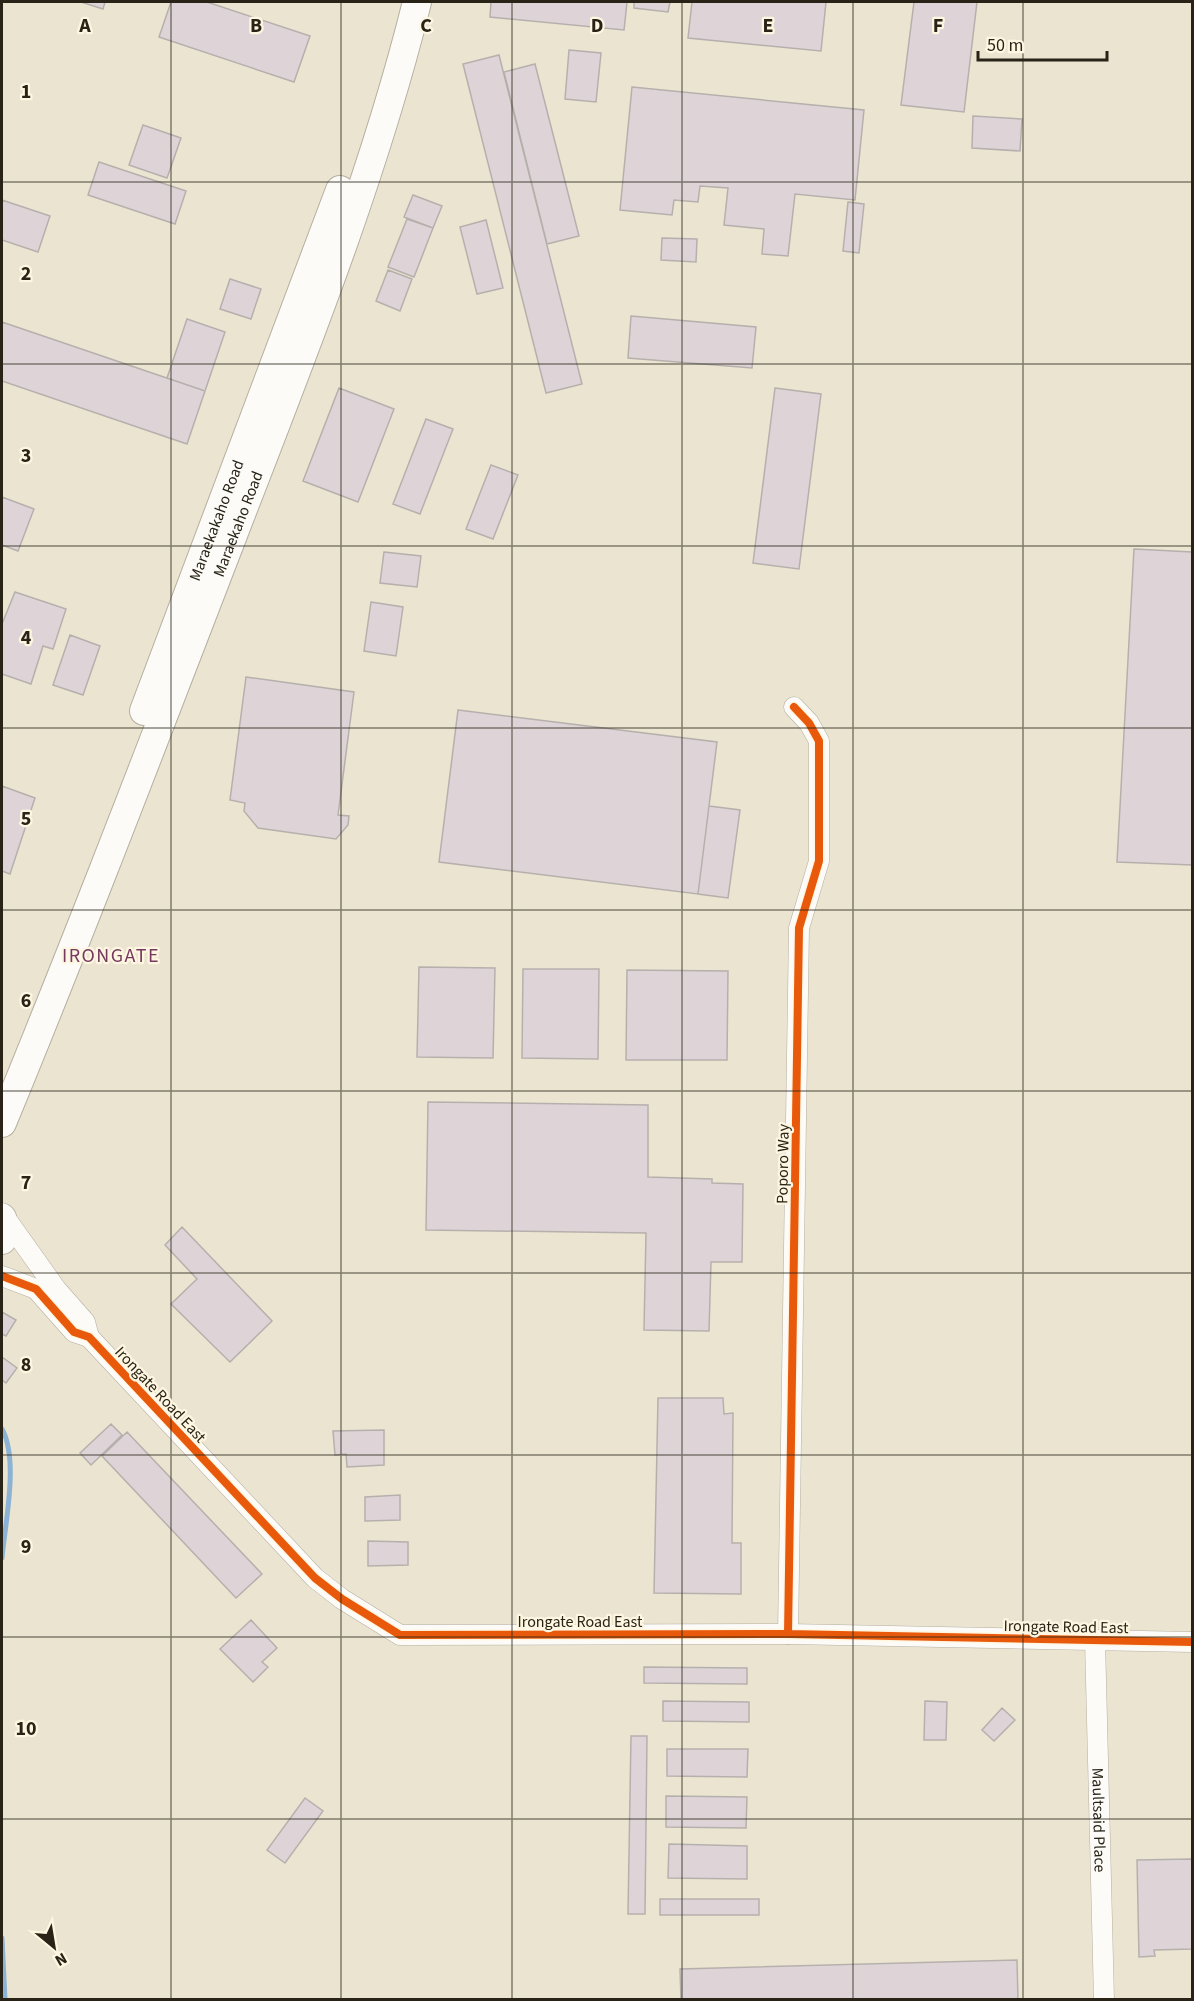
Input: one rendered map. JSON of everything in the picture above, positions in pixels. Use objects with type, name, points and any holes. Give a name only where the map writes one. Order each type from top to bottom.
[{"type":"main road","name":"Maraekakaho Road","points":[[2,1123],[31,1036],[367,118],[397,2]]},
{"type":"main road","name":"Maraekaho Road","points":[[31,1036],[307,343],[398,80],[417,2]]},
{"type":"main road","points":[[2,1090],[31,1036]]},
{"type":"main road","points":[[2,1216],[2,1240]]},
{"type":"street","name":"Poporo Way","points":[[788,1634],[799,928],[819,861],[819,741],[809,723],[794,707]]},
{"type":"street","points":[[2,1216],[56,1289],[85,1322],[89,1337]]},
{"type":"street","points":[[2,1276],[36,1289],[74,1332],[89,1337]]},
{"type":"street","name":"Irongate Road East","points":[[89,1337],[315,1578],[342,1599],[400,1635],[788,1634],[1192,1641]]},
{"type":"street","name":"Maultsaid Place","points":[[1095,1640],[1104,2000]]},
{"type":"building","points":[[81,2],[105,2],[103,9]]},
{"type":"building","points":[[171,2],[207,2],[310,36],[294,82],[159,37]]},
{"type":"building","points":[[491,2],[627,2],[624,30],[490,17]]},
{"type":"building","points":[[634,2],[670,2],[668,12],[634,8]]},
{"type":"building","points":[[692,2],[826,2],[821,51],[688,38]]},
{"type":"building","points":[[914,2],[977,2],[964,112],[901,105]]},
{"type":"building","points":[[569,50],[601,53],[596,102],[565,99]]},
{"type":"building","points":[[499,55],[582,384],[546,393],[463,64]]},
{"type":"building","points":[[535,64],[579,236],[547,244],[504,72]]},
{"type":"building","points":[[632,87],[864,110],[855,200],[795,194],[788,256],[762,254],[764,229],[724,225],[728,188],[700,186],[698,202],[674,200],[672,215],[620,210]]},
{"type":"building","points":[[973,116],[1022,119],[1020,151],[972,148]]},
{"type":"building","points":[[143,125],[181,138],[167,178],[129,165]]},
{"type":"building","points":[[99,162],[186,191],[175,224],[88,195]]},
{"type":"building","points":[[413,195],[442,206],[433,228],[404,217]]},
{"type":"building","points":[[2,200],[50,216],[38,252],[2,240]]},
{"type":"building","points":[[848,202],[864,204],[859,253],[843,251]]},
{"type":"building","points":[[407,219],[433,228],[414,277],[388,267]]},
{"type":"building","points":[[486,220],[503,288],[477,294],[460,227]]},
{"type":"building","points":[[662,238],[697,239],[696,262],[661,260]]},
{"type":"building","points":[[388,270],[412,279],[400,311],[376,301]]},
{"type":"building","points":[[230,279],[261,289],[251,319],[220,309]]},
{"type":"building","points":[[631,316],[756,327],[752,368],[628,358]]},
{"type":"building","points":[[187,319],[225,332],[205,391],[167,378]]},
{"type":"building","points":[[2,322],[205,391],[187,444],[2,381]]},
{"type":"building","points":[[339,388],[394,409],[358,502],[303,481]]},
{"type":"building","points":[[775,388],[821,394],[799,569],[753,563]]},
{"type":"building","points":[[426,419],[453,429],[420,514],[393,504]]},
{"type":"building","points":[[491,465],[518,475],[493,539],[466,529]]},
{"type":"building","points":[[2,497],[34,509],[18,551],[2,545]]},
{"type":"building","points":[[1134,549],[1192,552],[1192,865],[1117,862]]},
{"type":"building","points":[[384,552],[421,556],[417,587],[380,583]]},
{"type":"building","points":[[15,592],[66,609],[53,649],[43,646],[31,684],[2,674],[2,624]]},
{"type":"building","points":[[371,602],[403,607],[396,656],[364,651]]},
{"type":"building","points":[[70,635],[100,646],[83,695],[53,685]]},
{"type":"building","points":[[246,677],[354,692],[338,815],[349,816],[348,825],[336,839],[258,828],[244,811],[245,803],[230,800]]},
{"type":"building","points":[[458,710],[717,742],[698,894],[439,862]]},
{"type":"building","points":[[2,786],[35,798],[10,874],[2,871]]},
{"type":"building","points":[[709,806],[740,810],[728,898],[698,894]]},
{"type":"building","points":[[419,967],[495,968],[493,1058],[417,1057]]},
{"type":"building","points":[[523,969],[599,969],[598,1059],[522,1058]]},
{"type":"building","points":[[627,970],[728,971],[727,1060],[626,1060]]},
{"type":"building","points":[[428,1102],[648,1105],[648,1177],[712,1179],[712,1183],[743,1184],[742,1262],[711,1262],[709,1331],[644,1330],[646,1233],[426,1230]]},
{"type":"building","points":[[182,1227],[272,1321],[230,1362],[171,1304],[197,1279],[165,1245]]},
{"type":"building","points":[[2,1312],[16,1320],[6,1336],[2,1334]]},
{"type":"building","points":[[2,1357],[17,1368],[6,1383],[2,1380]]},
{"type":"building","points":[[658,1398],[723,1398],[724,1414],[733,1413],[732,1543],[741,1543],[741,1594],[654,1593]]},
{"type":"building","points":[[111,1424],[122,1435],[91,1465],[80,1453]]},
{"type":"building","points":[[384,1430],[384,1465],[347,1467],[346,1454],[335,1455],[333,1431]]},
{"type":"building","points":[[127,1432],[262,1574],[236,1598],[102,1456]]},
{"type":"building","points":[[400,1495],[400,1520],[365,1521],[365,1497]]},
{"type":"building","points":[[368,1541],[408,1542],[408,1565],[368,1566]]},
{"type":"building","points":[[251,1620],[277,1648],[262,1662],[268,1667],[253,1682],[220,1649]]},
{"type":"building","points":[[644,1667],[747,1668],[747,1684],[644,1683]]},
{"type":"building","points":[[663,1701],[749,1702],[749,1722],[663,1721]]},
{"type":"building","points":[[925,1701],[947,1702],[946,1740],[924,1740]]},
{"type":"building","points":[[1002,1708],[1015,1720],[994,1741],[982,1730]]},
{"type":"building","points":[[631,1736],[647,1736],[645,1914],[628,1914]]},
{"type":"building","points":[[667,1749],[748,1749],[747,1777],[667,1776]]},
{"type":"building","points":[[666,1796],[747,1797],[746,1828],[666,1827]]},
{"type":"building","points":[[305,1798],[323,1811],[285,1863],[267,1850]]},
{"type":"building","points":[[669,1844],[747,1846],[747,1879],[668,1878]]},
{"type":"building","points":[[1192,1859],[1192,1949],[1154,1950],[1155,1956],[1139,1957],[1137,1860]]},
{"type":"building","points":[[660,1899],[759,1899],[759,1915],[660,1915]]},
{"type":"building","points":[[1017,1960],[1018,2000],[681,2000],[680,1969]]},
{"type":"waterway","points":[[2,1429],[10,1457],[10,1492],[2,1558]]},
{"type":"waterway","points":[[2,1938],[5,2000]]},
{"type":"cycle path","points":[[788,1634],[799,928],[819,861],[819,741],[809,723],[794,707]]},
{"type":"cycle path","points":[[2,1276],[36,1289],[74,1332],[89,1337],[315,1578],[342,1599],[400,1635],[788,1634],[1192,1642]]},
{"type":"district","name":"IRONGATE","points":[[111,955]]}]
